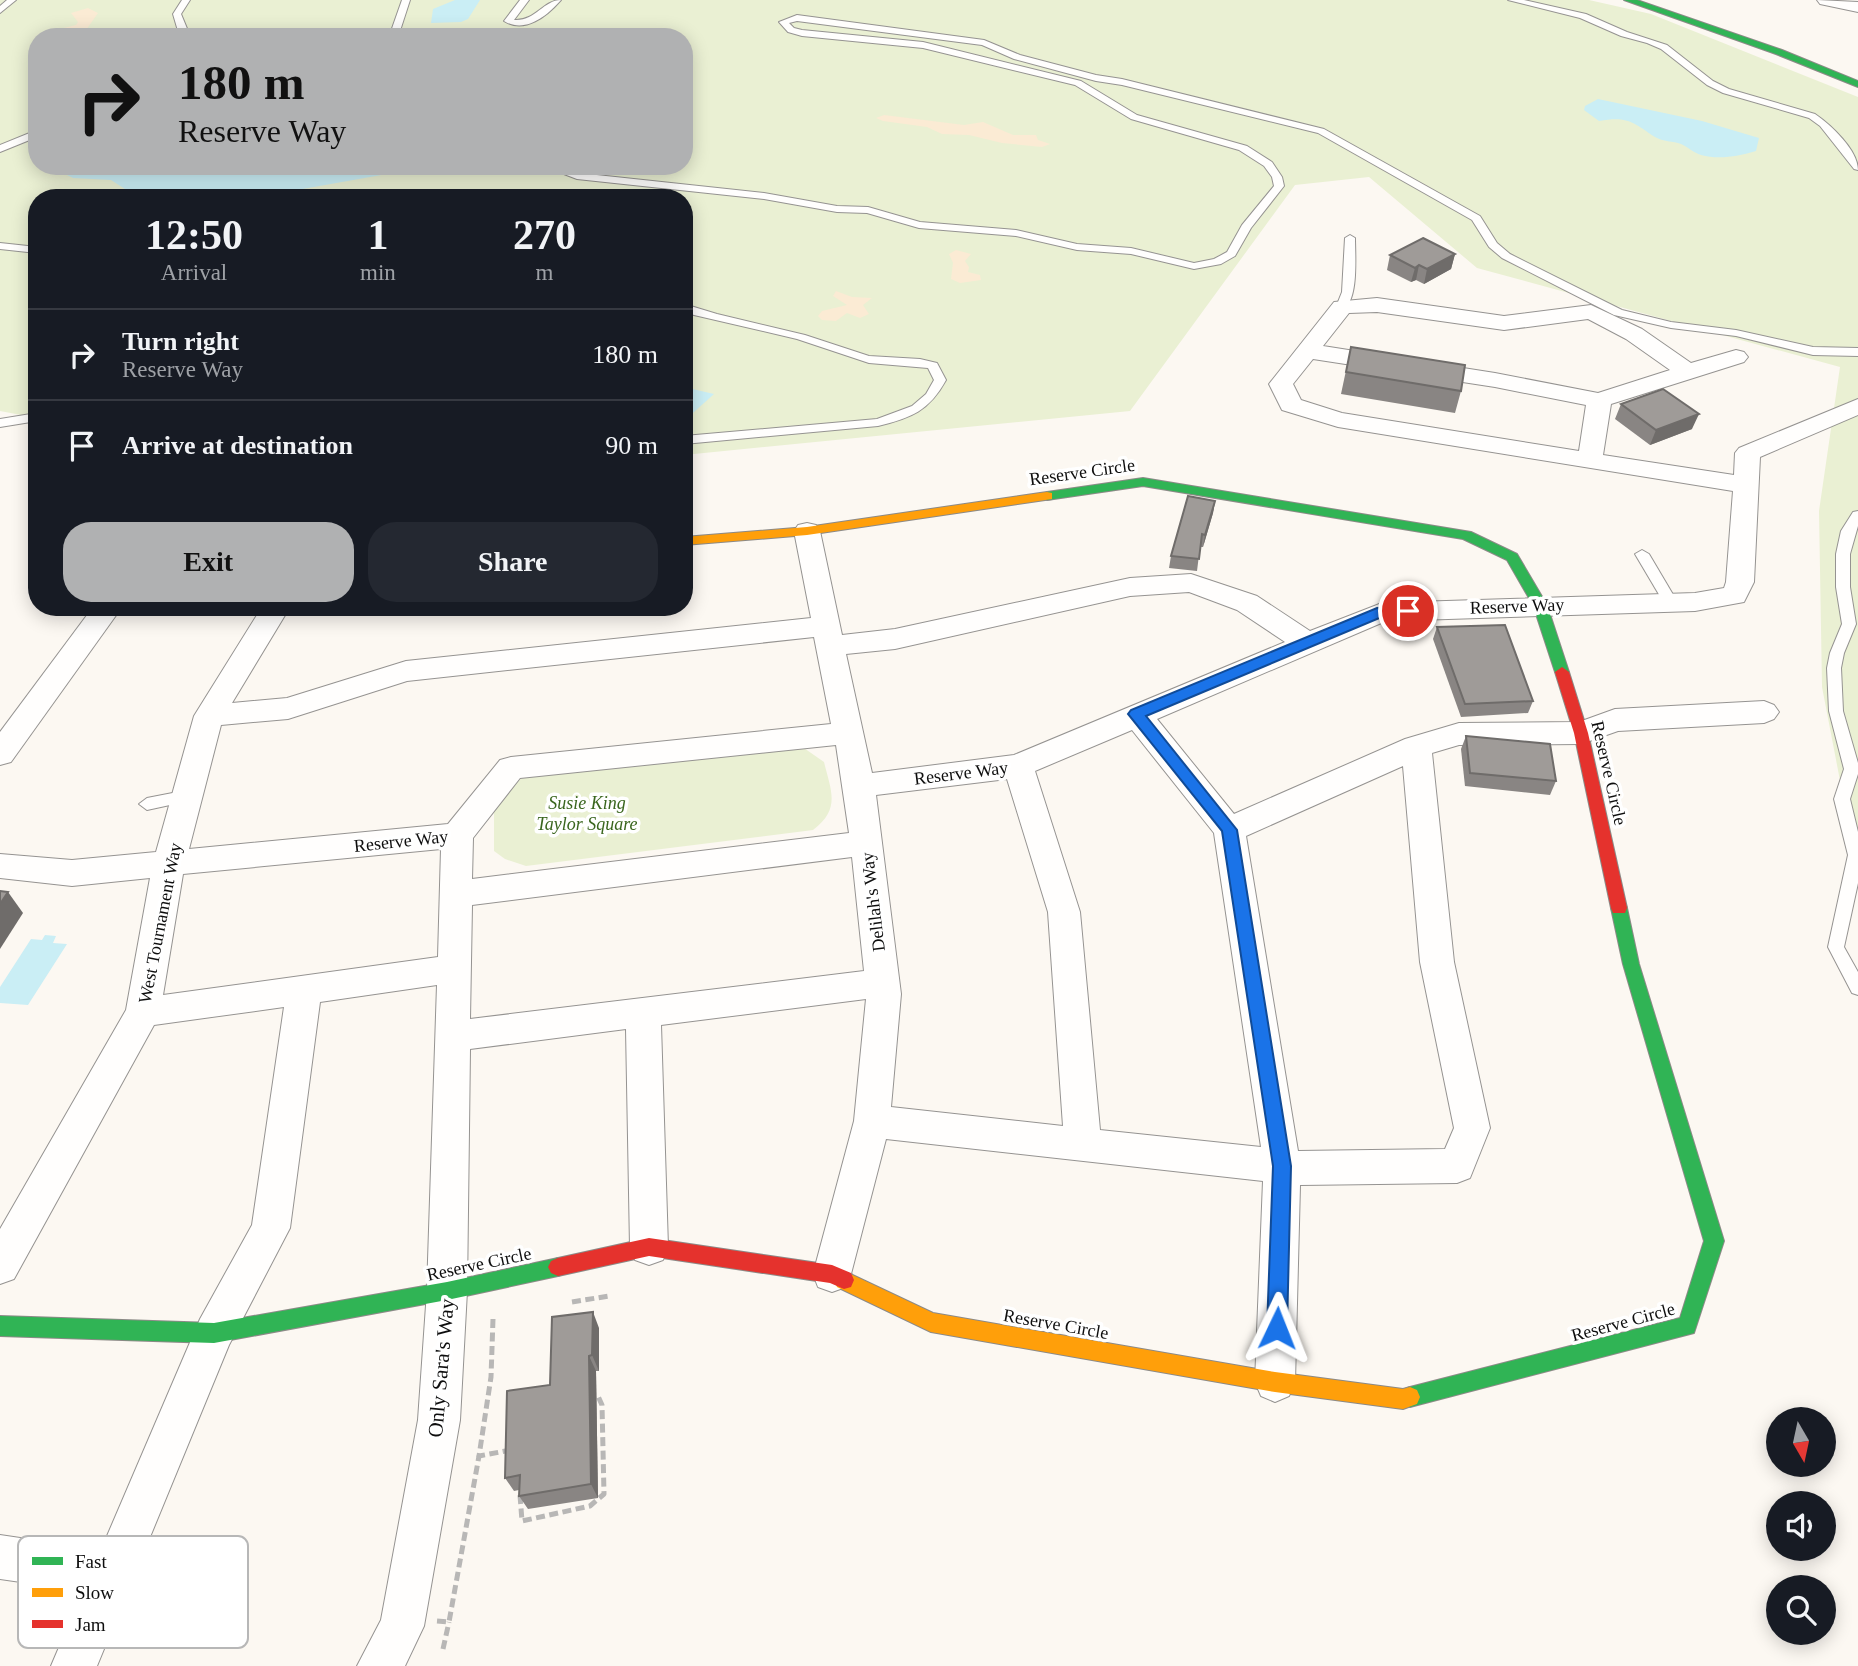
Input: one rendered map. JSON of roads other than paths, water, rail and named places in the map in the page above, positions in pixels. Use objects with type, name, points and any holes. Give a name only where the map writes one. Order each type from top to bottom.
[{"type":"street","points":[[1628,0],[1779,52],[1858,84]]},
{"type":"street","points":[[1676,0],[1858,67]]},
{"type":"street","points":[[1826,0],[1858,7]]},
{"type":"street","points":[[1689,373],[1633,334],[1591,312],[1504,323],[1377,305],[1342,307],[1281,384],[1291,405],[1338,420],[1745,485]]},
{"type":"street","points":[[1307,351],[1495,380],[1599,400],[1736,357]]},
{"type":"street","points":[[1591,460],[1599,400]]},
{"type":"street","name":"Reserve Way","points":[[859,786],[1018,766],[1382,612],[1695,602],[1734,595],[1740,582],[1748,453],[1858,406]]},
{"type":"street","name":"Reserve Circle","points":[[0,1326],[214,1333],[447,1291],[649,1247],[832,1274],[931,1322],[1275,1382],[1403,1399],[1687,1326],[1714,1241],[1631,964],[1581,733],[1540,605],[1512,557],[1466,535],[1143,482],[807,531],[693,540]]},
{"type":"street","name":"Delilah's Way","points":[[807,531],[859,786],[884,994],[872,1121],[832,1274]]},
{"type":"street","points":[[209,716],[288,708],[406,671],[829,636],[895,639],[1130,587],[1191,583],[1247,603],[1307,643]]},
{"type":"street","points":[[0,754],[101,616]]},
{"type":"street","name":"West Tournament Way","points":[[0,1266],[142,1013],[169,864],[209,716],[270,616]]},
{"type":"street","points":[[1229,830],[1416,747],[1459,734],[1581,733],[1615,720],[1764,712]]},
{"type":"street","points":[[1136,714],[1229,830],[1282,1166],[1275,1382]]},
{"type":"street","points":[[457,835],[511,768],[848,733]]},
{"type":"street","points":[[872,1121],[1282,1166],[1457,1166],[1472,1128],[1437,962],[1416,747]]},
{"type":"street","points":[[1018,766],[1064,912],[1083,1144]]},
{"type":"street","name":"Reserve Way","points":[[0,866],[72,873],[457,835],[456,894]]},
{"type":"street","points":[[456,894],[866,843]]},
{"type":"street","name":"Only Sara's Way","points":[[380,1666],[404,1619],[439,1420],[447,1291],[456,894]]},
{"type":"street","points":[[142,1013],[454,969]]},
{"type":"street","points":[[453,1036],[883,983]]},
{"type":"street","points":[[129,1536],[214,1333],[271,1228],[304,990]]},
{"type":"street","points":[[643,1012],[649,1247]]},
{"type":"street","points":[[0,1557],[18,1560]]},
{"type":"street","points":[[74,1666],[82,1648]]},
{"type":"lane","points":[[0,10],[12,0]]},
{"type":"lane","points":[[182,28],[177,14],[186,0]]},
{"type":"lane","points":[[396,28],[406,0]]},
{"type":"lane","points":[[525,0],[508,21],[522,23],[531,20],[557,0]]},
{"type":"lane","points":[[1512,0],[1583,16],[1624,34],[1650,41],[1664,47],[1710,83],[1726,91],[1812,116],[1823,124],[1858,167]]},
{"type":"lane","points":[[574,175],[764,196],[837,209],[868,210],[919,225],[1016,233],[1077,247],[1131,251],[1194,266],[1217,262],[1231,254],[1246,227],[1279,186],[1277,177],[1268,164],[1243,148],[1135,117],[1078,83],[923,45],[802,33],[790,30],[783,22],[797,18],[972,41],[984,43],[1017,57],[1096,78],[1321,131],[1476,218],[1493,244],[1506,256],[1618,313],[1671,325],[1736,333],[1814,351],[1858,352]]},
{"type":"lane","points":[[0,149],[28,137]]},
{"type":"lane","points":[[1342,307],[1348,292],[1350,238]]},
{"type":"lane","points":[[0,246],[28,249]]},
{"type":"lane","points":[[693,311],[708,317],[802,337],[866,358],[919,362],[933,366],[940,380],[936,391],[922,404],[895,417],[865,425],[693,439]]},
{"type":"lane","points":[[0,423],[28,418]]},
{"type":"lane","points":[[1858,515],[1848,531],[1843,554],[1843,587],[1849,624],[1834,668],[1836,711],[1852,769],[1842,799],[1856,855],[1836,947],[1858,988]]},
{"type":"lane","points":[[1642,554],[1671,603]]},
{"type":"lane","points":[[147,804],[188,796]]},
{"type":"water","points":[[455,0],[480,0],[468,19],[461,22],[431,23],[433,9]]},
{"type":"water","points":[[1598,99],[1702,121],[1759,138],[1756,151],[1729,157],[1701,155],[1681,144],[1658,139],[1641,127],[1623,120],[1599,121],[1584,110],[1585,106]]},
{"type":"water","points":[[67,175],[381,175],[303,189],[125,189],[111,180],[73,178]]},
{"type":"water","points":[[693,389],[714,394],[693,413]]},
{"type":"water","points":[[45,935],[56,936],[53,943],[67,944],[28,1005],[0,1003],[0,987],[31,939],[42,940]]},
{"type":"park label","name":"Susie King Taylor Square","points":[[587,813]]}]
